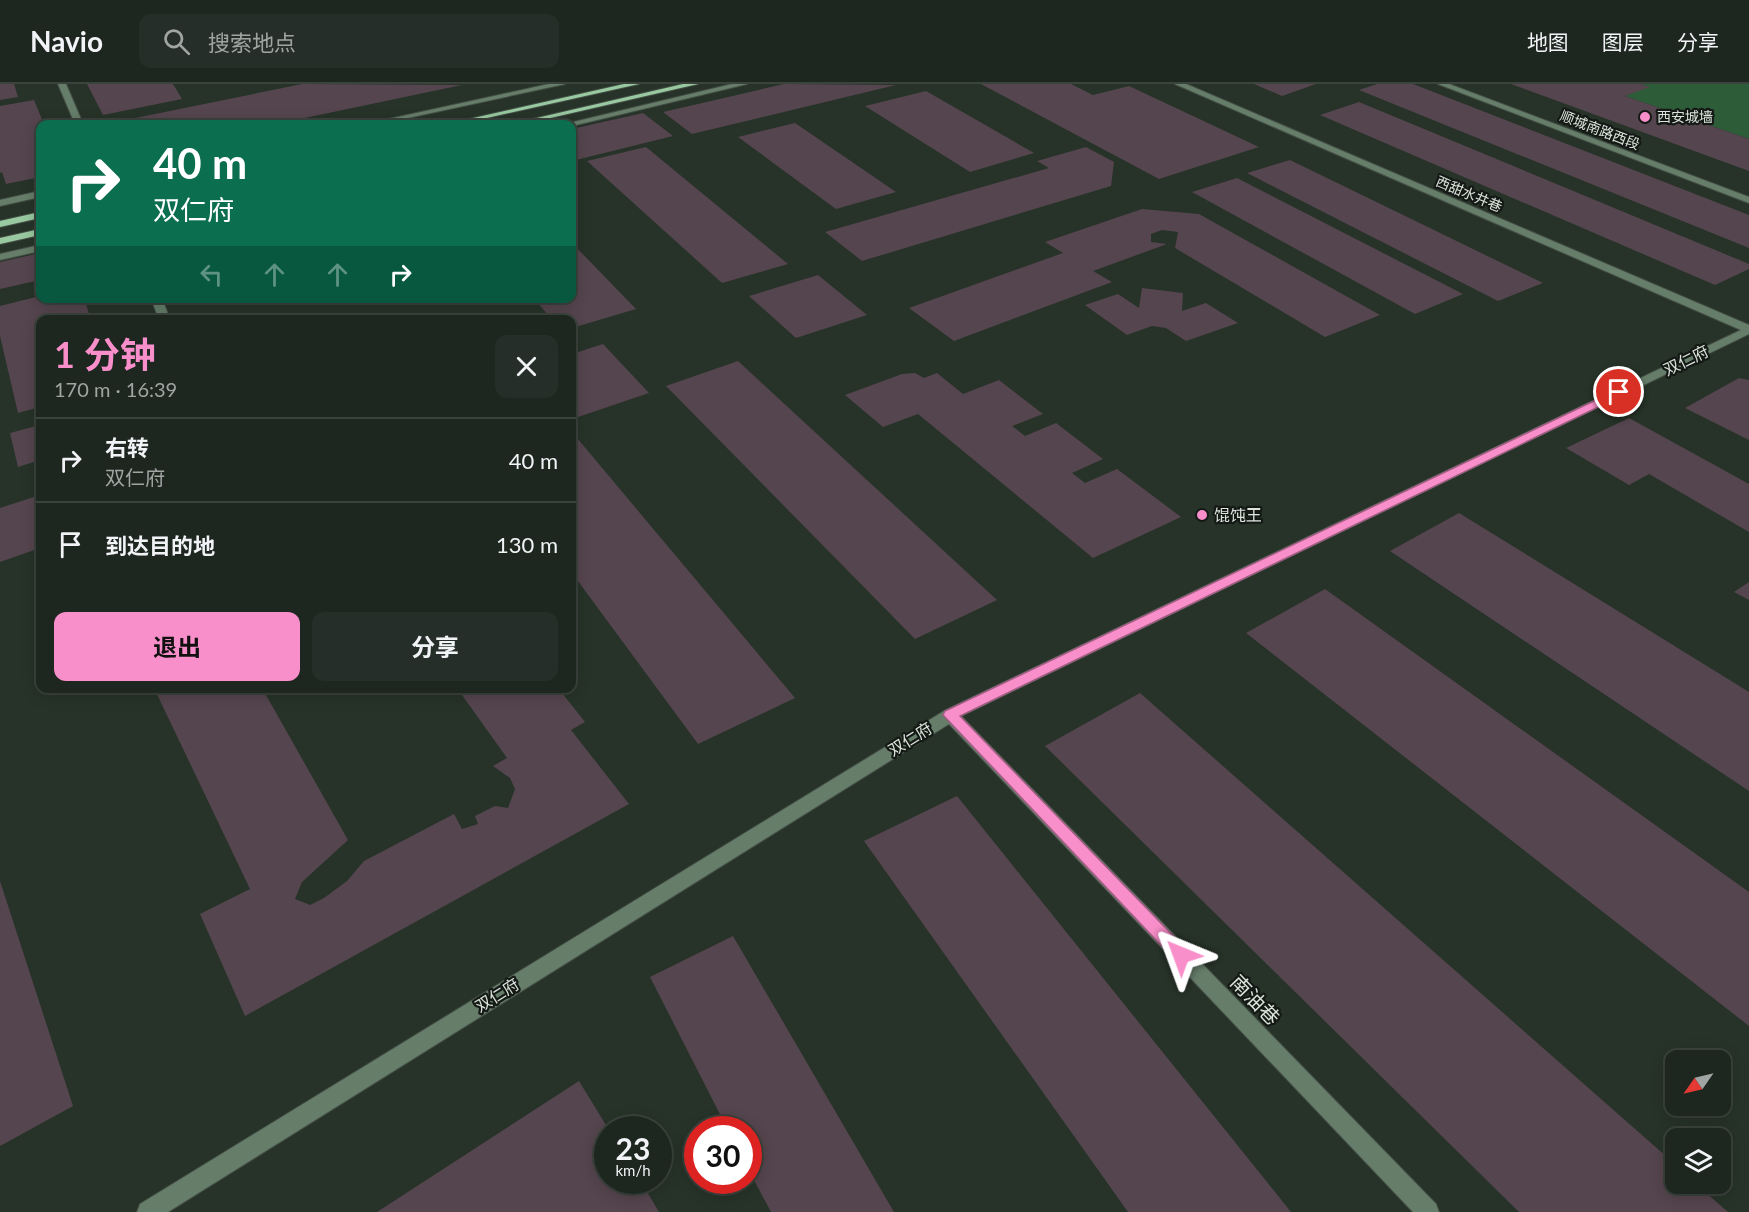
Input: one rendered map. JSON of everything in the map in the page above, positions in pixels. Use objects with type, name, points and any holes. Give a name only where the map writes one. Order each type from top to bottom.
[{"type":"main road","points":[[469,120],[635,84]]},
{"type":"main road","points":[[533,120],[694,84]]},
{"type":"main road","points":[[0,224],[36,216]]},
{"type":"main road","points":[[0,241],[36,233]]},
{"type":"street","points":[[62,84],[77,120]]},
{"type":"street","points":[[389,120],[561,84]]},
{"type":"street","points":[[576,122],[743,84]]},
{"type":"street","name":"西甜水井巷","points":[[1179,84],[1749,330]]},
{"type":"street","points":[[1205,84],[1215,100]]},
{"type":"street","name":"顺城南路西段","points":[[1442,84],[1749,200]]},
{"type":"street","points":[[0,203],[36,195]]},
{"type":"street","points":[[0,257],[36,249]]},
{"type":"street","name":"双仁府","points":[[148,1212],[950,715],[1749,330]]},
{"type":"street","name":"南油巷","points":[[950,715],[1428,1212]]},
{"type":"green space","points":[[1641,84],[1749,84],[1749,139],[1625,96],[1648,87]]},
{"type":"building","points":[[0,84],[14,84],[18,97],[0,100]]},
{"type":"building","points":[[87,84],[173,84],[182,99],[103,115]]},
{"type":"building","points":[[302,84],[462,85],[295,120],[126,120]]},
{"type":"building","points":[[784,84],[896,85],[692,134],[663,112]]},
{"type":"building","points":[[981,84],[1071,84],[1093,95],[1129,86],[1259,147],[1159,179]]},
{"type":"building","points":[[1254,84],[1316,84],[1282,96]]},
{"type":"building","points":[[1377,84],[1413,84],[1749,215],[1749,248],[1359,90]]},
{"type":"building","name":"西安城墙","points":[[1511,84],[1641,84],[1650,87],[1625,96],[1749,139],[1749,171]]},
{"type":"building","points":[[926,91],[1034,153],[970,172],[865,106]]},
{"type":"building","points":[[34,100],[42,120],[36,120],[36,178],[6,184],[2,172],[0,173],[0,106]]},
{"type":"building","points":[[1359,102],[1749,264],[1749,269],[1715,285],[1320,115]]},
{"type":"building","points":[[643,113],[673,136],[576,160],[576,128]]},
{"type":"building","points":[[795,123],[896,192],[836,209],[738,137]]},
{"type":"building","points":[[646,147],[788,264],[722,283],[587,161]]},
{"type":"building","points":[[1086,147],[1114,162],[1111,186],[862,261],[825,232],[1049,168],[1037,161]]},
{"type":"building","points":[[1290,160],[1543,283],[1498,301],[1247,173]]},
{"type":"building","points":[[1237,178],[1463,294],[1415,314],[1192,192]]},
{"type":"building","points":[[1142,209],[1199,214],[1380,315],[1325,337],[1175,248],[1178,232],[1162,230],[1151,234],[1151,242],[1167,244],[1093,271],[1112,282],[954,341],[909,308],[1063,253],[1045,242]]},
{"type":"building","points":[[576,247],[636,309],[576,327],[576,315],[548,315],[538,303],[576,303]]},
{"type":"building","points":[[36,254],[36,281],[0,289],[0,262]]},
{"type":"building","points":[[818,275],[867,315],[796,338],[749,296]]},
{"type":"building","points":[[1142,288],[1183,293],[1182,311],[1206,303],[1238,323],[1186,341],[1166,328],[1152,326],[1127,335],[1085,305],[1118,294],[1139,308]]},
{"type":"building","points":[[36,297],[36,303],[86,303],[89,315],[36,315],[36,408],[18,413],[0,336],[0,306]]},
{"type":"building","points":[[603,344],[649,393],[576,418],[576,353]]},
{"type":"building","points":[[738,361],[997,600],[915,639],[666,386]]},
{"type":"building","points":[[915,373],[924,378],[937,373],[963,394],[999,380],[1043,414],[1012,426],[1025,436],[1056,423],[1103,459],[1072,473],[1085,483],[1117,469],[1181,517],[1093,558],[918,414],[883,427],[845,395],[902,374]]},
{"type":"building","points":[[1739,378],[1749,380],[1749,440],[1685,408]]},
{"type":"building","points":[[1629,418],[1749,484],[1749,532],[1649,474],[1629,485],[1566,448]]},
{"type":"building","points":[[36,426],[36,461],[18,467],[10,433]]},
{"type":"building","points":[[576,437],[795,698],[698,744],[576,578]]},
{"type":"building","points":[[36,496],[36,549],[0,562],[0,508]]},
{"type":"building","points":[[1459,513],[1749,692],[1749,791],[1390,551]]},
{"type":"building","points":[[1749,582],[1749,600],[1734,592]]},
{"type":"building","points":[[1325,589],[1749,892],[1749,1026],[1246,633]]},
{"type":"building","points":[[156,693],[265,693],[348,840],[302,882],[295,899],[310,905],[347,881],[364,861],[454,814],[462,829],[478,824],[475,816],[495,806],[508,808],[515,789],[510,778],[493,766],[507,758],[461,693],[562,693],[585,722],[571,730],[629,804],[245,1016],[200,914],[250,889]]},
{"type":"building","points":[[1140,693],[1665,1155],[1665,1194],[1707,1194],[1728,1212],[1519,1212],[1045,746]]},
{"type":"building","points":[[957,796],[1291,1212],[1128,1212],[864,841]]},
{"type":"building","points":[[0,881],[73,1106],[0,1146]]},
{"type":"building","points":[[733,936],[894,1212],[771,1212],[761,1194],[762,1116],[721,1116],[650,977]]},
{"type":"building","points":[[579,1081],[600,1116],[594,1116],[594,1194],[648,1194],[659,1212],[377,1212]]},
{"type":"place","name":"西安城墙","points":[[1645,117]]},
{"type":"place","name":"馄饨王","points":[[1202,515]]},
{"type":"route","points":[[1181,955],[950,715],[1619,392]]}]
